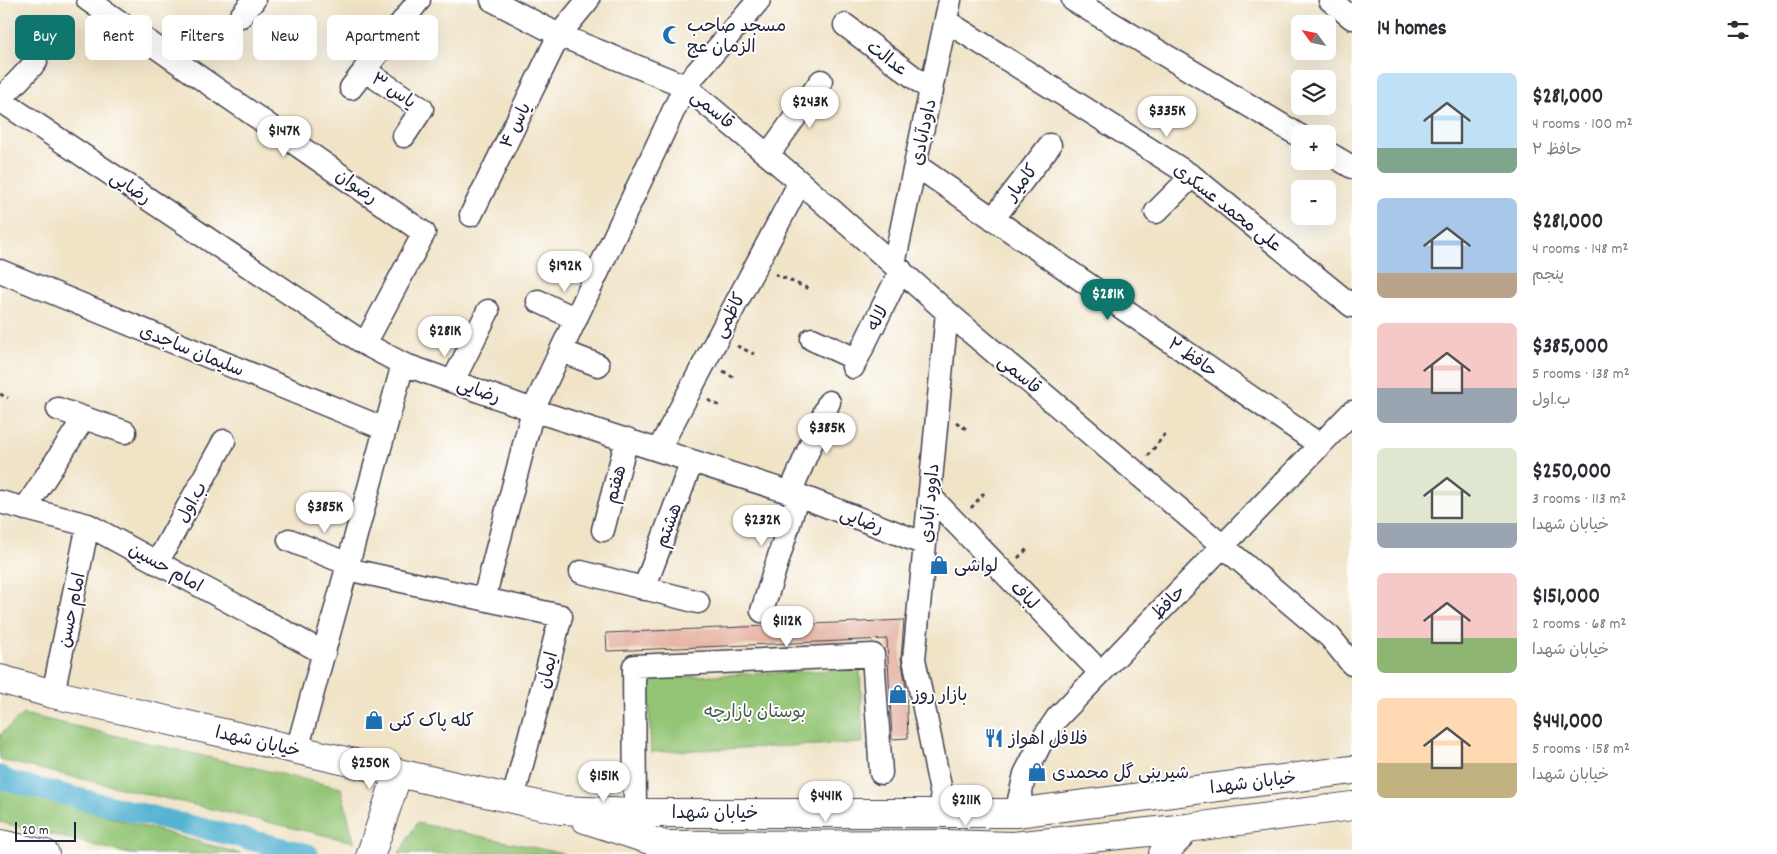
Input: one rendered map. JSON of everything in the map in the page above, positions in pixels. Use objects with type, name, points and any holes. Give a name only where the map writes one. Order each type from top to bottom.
[{"type":"main road","name":"خیابان شهدا","points":[[0,679],[53,694],[297,750],[560,810],[634,824],[945,811],[1016,813],[1352,770]]},
{"type":"main road","points":[[371,854],[398,773]]},
{"type":"main road","name":"خیابان شهدا","points":[[634,824],[665,845],[945,844],[1013,850],[1352,806]]},
{"type":"main road","points":[[945,811],[945,844]]},
{"type":"main road","points":[[1013,850],[1016,813]]},
{"type":"main road","points":[[1163,854],[1187,828]]},
{"type":"main road","points":[[0,844],[45,854]]},
{"type":"main road","points":[[0,850],[4,854]]},
{"type":"street","name":"رضوان","points":[[88,0],[424,233],[365,344]]},
{"type":"street","name":"یاس ۳","points":[[351,88],[419,0]]},
{"type":"street","name":"قاسمی","points":[[492,0],[560,34],[685,86],[800,182],[947,312],[1330,638],[1352,664]]},
{"type":"street","name":"یاس ۴","points":[[471,216],[560,34],[588,0]]},
{"type":"street","points":[[685,86],[759,0]]},
{"type":"street","points":[[1073,0],[1291,131]]},
{"type":"street","points":[[1330,0],[1352,18]]},
{"type":"street","name":"داودآبادی","points":[[898,267],[948,10]]},
{"type":"street","name":"علی محمد عسکری","points":[[948,10],[1192,176],[1352,306]]},
{"type":"street","name":"عدالت","points":[[845,25],[932,91]]},
{"type":"street","points":[[0,100],[36,62]]},
{"type":"street","name":"یاس ۳","points":[[364,70],[422,110],[404,136]]},
{"type":"street","points":[[768,155],[821,81]]},
{"type":"street","name":"قاسمی","points":[[533,410],[685,86]]},
{"type":"street","name":"رضایی","points":[[0,100],[365,344],[403,364],[533,410],[794,494],[925,544]]},
{"type":"street","name":"کامیار","points":[[993,219],[1050,145]]},
{"type":"street","points":[[1336,158],[1352,167]]},
{"type":"street","name":"حافظ ۲","points":[[917,166],[1320,445]]},
{"type":"street","points":[[1156,212],[1192,176]]},
{"type":"street","name":"کاظمی","points":[[659,449],[800,182]]},
{"type":"street","name":"لاله","points":[[812,340],[854,363],[898,267]]},
{"type":"street","name":"سلیمان ساجدی","points":[[0,271],[385,429]]},
{"type":"street","points":[[538,301],[576,319]]},
{"type":"street","points":[[453,381],[488,311]]},
{"type":"street","name":"داوود آبادی","points":[[945,811],[914,659],[947,312]]},
{"type":"street","points":[[561,351],[598,365]]},
{"type":"street","points":[[297,750],[403,364]]},
{"type":"street","points":[[762,611],[794,494],[829,402]]},
{"type":"street","points":[[58,409],[125,432]]},
{"type":"street","points":[[484,599],[533,410]]},
{"type":"street","points":[[26,509],[84,418]]},
{"type":"street","name":"حافظ","points":[[1016,813],[1025,774],[1044,737],[1057,718],[1320,445],[1348,425]]},
{"type":"street","name":"هفتم","points":[[603,530],[627,439]]},
{"type":"street","name":"ب.اول","points":[[158,563],[224,441]]},
{"type":"street","name":"هشتم","points":[[644,590],[692,461]]},
{"type":"street","name":"لباف","points":[[930,496],[1100,672]]},
{"type":"street","name":"امام حسین","points":[[0,502],[88,525],[324,653]]},
{"type":"street","name":"امام حسن","points":[[53,694],[88,525]]},
{"type":"street","name":"ایمان","points":[[289,540],[347,566],[561,616],[513,799]]},
{"type":"street","points":[[581,572],[644,590],[698,602]]},
{"type":"street","points":[[634,824],[634,666],[873,655],[881,773]]},
{"type":"path","points":[[756,265],[809,289]]},
{"type":"path","points":[[0,394],[8,398]]},
{"type":"path","points":[[1135,472],[1165,434]]},
{"type":"green space","name":"بوستان بازارچه","points":[[860,669],[863,743],[651,752],[648,678]]},
{"type":"green space","points":[[23,714],[341,788],[354,842],[0,760],[0,735]]},
{"type":"green space","points":[[0,786],[241,854],[130,854],[0,822]]},
{"type":"green space","points":[[417,823],[565,854],[399,854]]},
{"type":"building","name":"بازار روز","points":[[904,620],[901,658],[906,687],[908,738],[892,739],[887,639],[607,651],[606,633]]},
{"type":"waterway","points":[[0,776],[8,781],[308,854]]},
{"type":"place","name":"مسجد صاحب الزمان عج","points":[[672,35]]},
{"type":"place","name":"لواشی","points":[[939,565]]},
{"type":"place","name":"بازار روز","points":[[898,694]]},
{"type":"place","name":"کله پاک کنی","points":[[374,720]]},
{"type":"place","name":"فلافل اهواز","points":[[994,738]]},
{"type":"place","name":"شیرینی گل محمدی","points":[[1037,772]]}]
